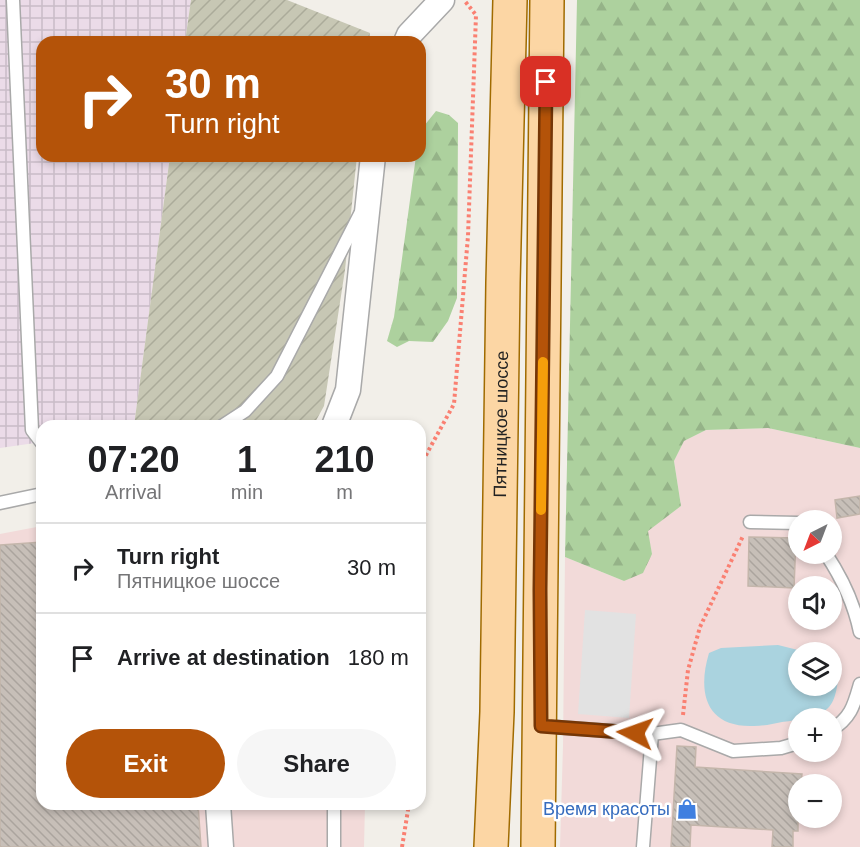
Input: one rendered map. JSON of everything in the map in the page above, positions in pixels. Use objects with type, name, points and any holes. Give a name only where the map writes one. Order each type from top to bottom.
[{"type":"main road","name":"Пятницкое шоссе","points":[[491,847],[497,712],[503,283],[510,0]]},
{"type":"main road","points":[[538,847],[547,0]]},
{"type":"street","points":[[409,36],[442,0]]},
{"type":"street","points":[[336,420],[348,390],[371,162]]},
{"type":"street","points":[[218,810],[220,847]]},
{"type":"lane","points":[[13,0],[32,430],[36,435]]},
{"type":"lane","points":[[231,420],[244,411],[277,376],[337,262],[367,199]]},
{"type":"lane","points":[[346,420],[348,390]]},
{"type":"lane","points":[[0,503],[36,495]]},
{"type":"lane","points":[[750,522],[788,523]]},
{"type":"lane","points":[[833,564],[842,578],[860,632]]},
{"type":"lane","points":[[842,723],[853,709],[860,684]]},
{"type":"lane","points":[[541,726],[652,734],[681,730],[733,751],[788,746]]},
{"type":"lane","points":[[642,847],[652,734]]},
{"type":"lane","points":[[334,810],[334,847]]},
{"type":"path","points":[[426,455],[454,404],[468,236],[476,15],[464,0]]},
{"type":"path","points":[[681,730],[688,670],[700,627],[750,522]]},
{"type":"path","points":[[402,847],[408,810]]},
{"type":"shaded area","points":[[0,0],[191,0],[186,36],[36,36],[36,162],[169,162],[135,420],[36,420],[36,443],[0,448]]},
{"type":"shaded area","points":[[191,0],[287,0],[370,33],[370,36],[186,36]]},
{"type":"shaded area","points":[[169,162],[356,162],[345,270],[324,406],[316,420],[135,420]]},
{"type":"shaded area","points":[[768,428],[860,448],[860,847],[560,847],[565,557],[624,581],[652,554],[647,531],[681,506],[674,461],[684,441],[706,430]]},
{"type":"shaded area","points":[[36,527],[36,810],[365,810],[364,847],[0,847],[0,534]]},
{"type":"shaded area","points":[[585,610],[636,614],[629,718],[578,714]]},
{"type":"green space","points":[[577,0],[860,0],[860,448],[768,428],[706,430],[684,441],[674,461],[681,506],[648,531],[652,554],[643,573],[624,581],[565,557]]},
{"type":"green space","points":[[436,111],[449,115],[458,123],[457,298],[448,321],[433,342],[409,341],[397,347],[387,341],[394,317],[415,162],[426,162],[426,124]]},
{"type":"water","points":[[778,645],[788,648],[788,696],[835,696],[831,705],[828,708],[788,708],[788,722],[768,725],[738,725],[725,721],[709,705],[704,682],[709,653],[721,648]]},
{"type":"building","points":[[860,496],[860,514],[842,517],[842,510],[836,510],[835,500]]},
{"type":"building","points":[[749,537],[788,538],[788,564],[795,564],[794,576],[788,576],[788,588],[748,586]]},
{"type":"building","points":[[36,542],[36,810],[198,810],[201,847],[0,847],[0,545]]},
{"type":"building","points":[[677,746],[696,747],[695,767],[802,774],[788,774],[788,828],[798,828],[798,831],[793,831],[793,847],[772,847],[773,830],[691,825],[690,847],[671,847]]},
{"type":"slow traffic","points":[[541,510],[543,362]]},
{"type":"place","name":"Время красоты","points":[[687,809]]},
{"type":"route","points":[[546,82],[540,590],[541,726],[635,733]]}]
